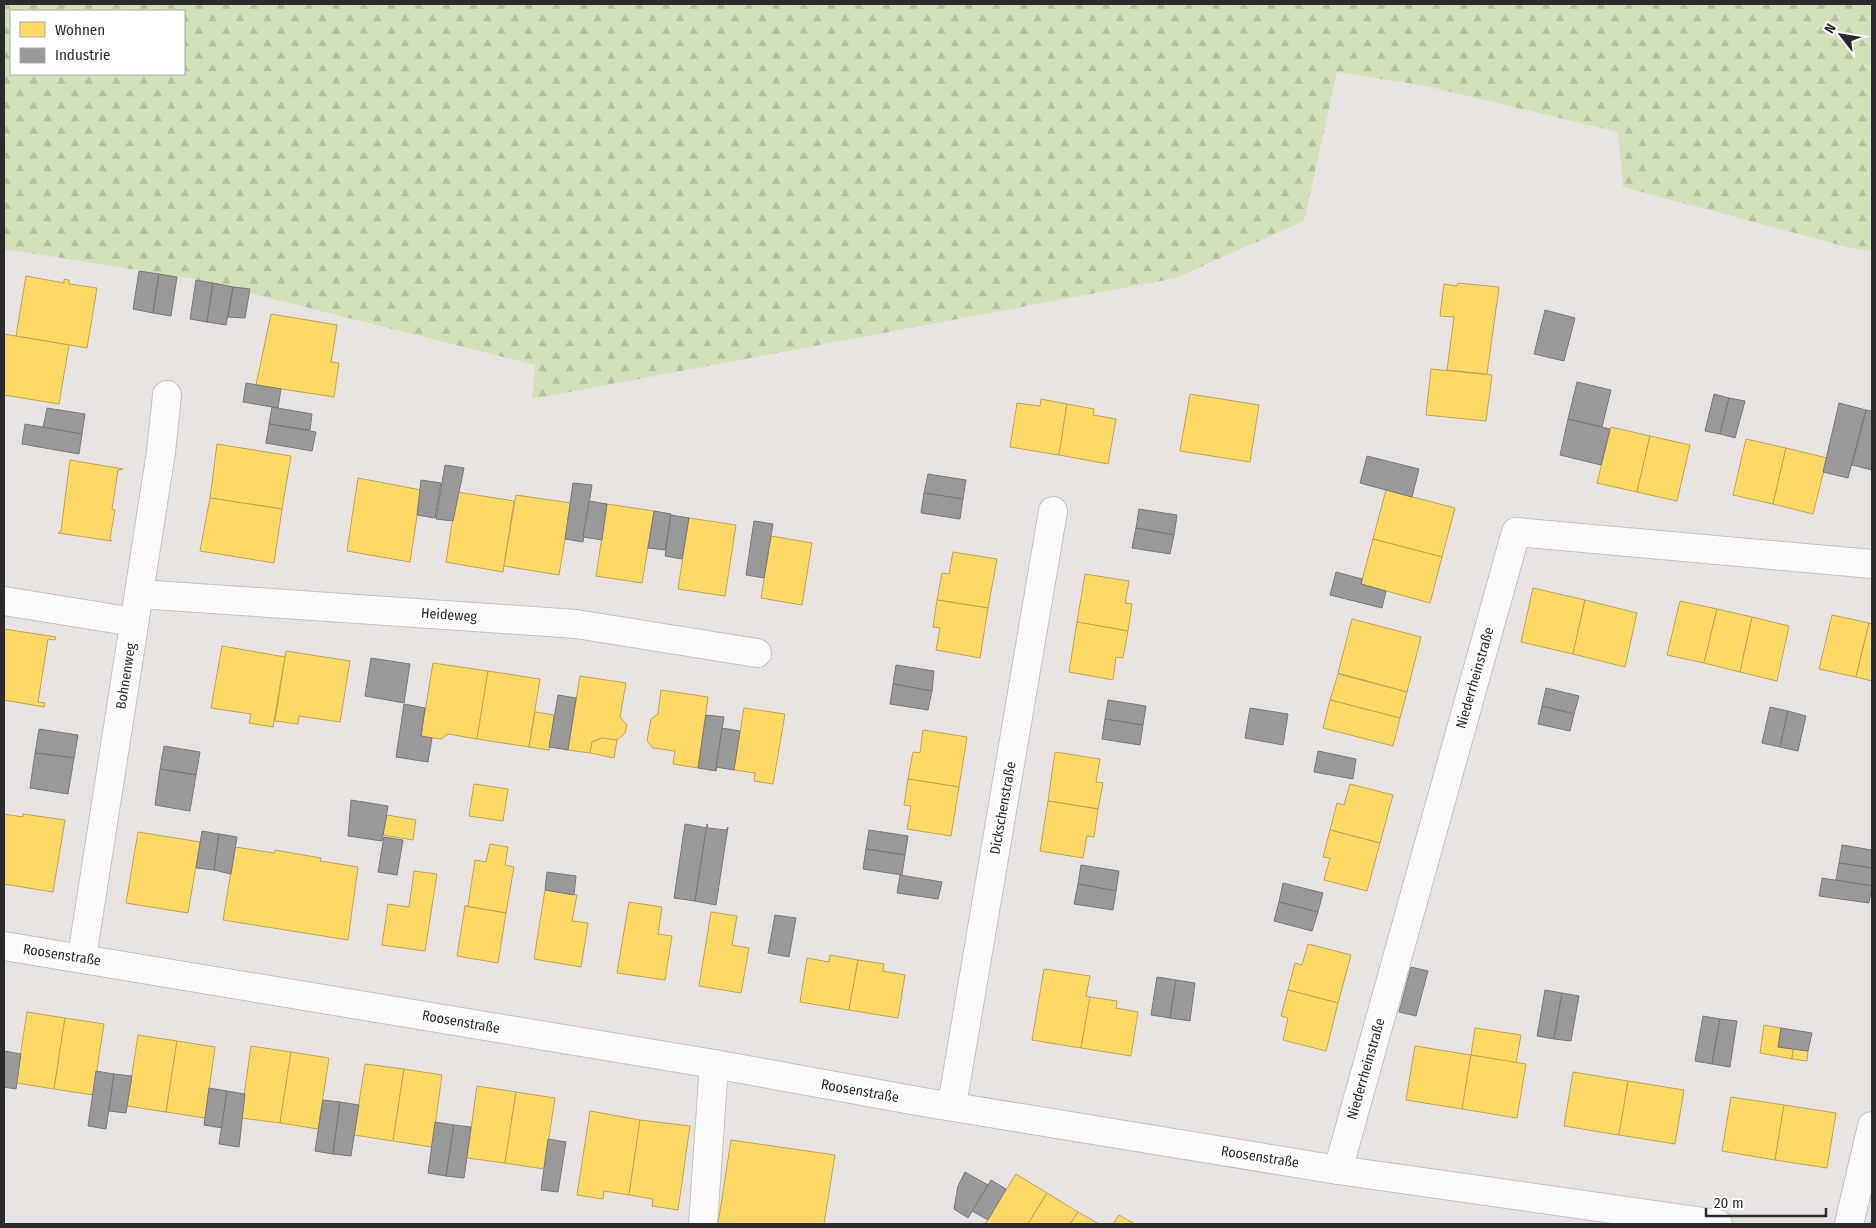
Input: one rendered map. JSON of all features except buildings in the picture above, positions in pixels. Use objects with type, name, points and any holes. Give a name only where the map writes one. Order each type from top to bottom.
[{"type":"street","name":"Bohnenweg","points":[[82,957],[139,594],[167,395]]},
{"type":"street","name":"Dickschenstraße","points":[[952,1105],[1053,511]]},
{"type":"street","name":"Niederrheinstraße","points":[[1338,1170],[1516,532],[1872,564]]},
{"type":"street","name":"Heideweg","points":[[139,594],[576,624],[757,652]]},
{"type":"street","points":[[4,601],[134,622]]},
{"type":"street","name":"Roosenstraße","points":[[4,946],[82,957],[714,1064],[923,1102],[952,1105],[1338,1170],[1718,1224]]},
{"type":"street","points":[[703,1224],[714,1064]]},
{"type":"street","points":[[1849,1224],[1872,1126]]},
{"type":"green space","points":[[4,4],[1872,4],[1872,251],[1851,248],[1623,187],[1618,132],[1426,86],[1337,72],[1304,221],[1176,278],[532,399],[535,365],[195,279],[4,249]]}]
